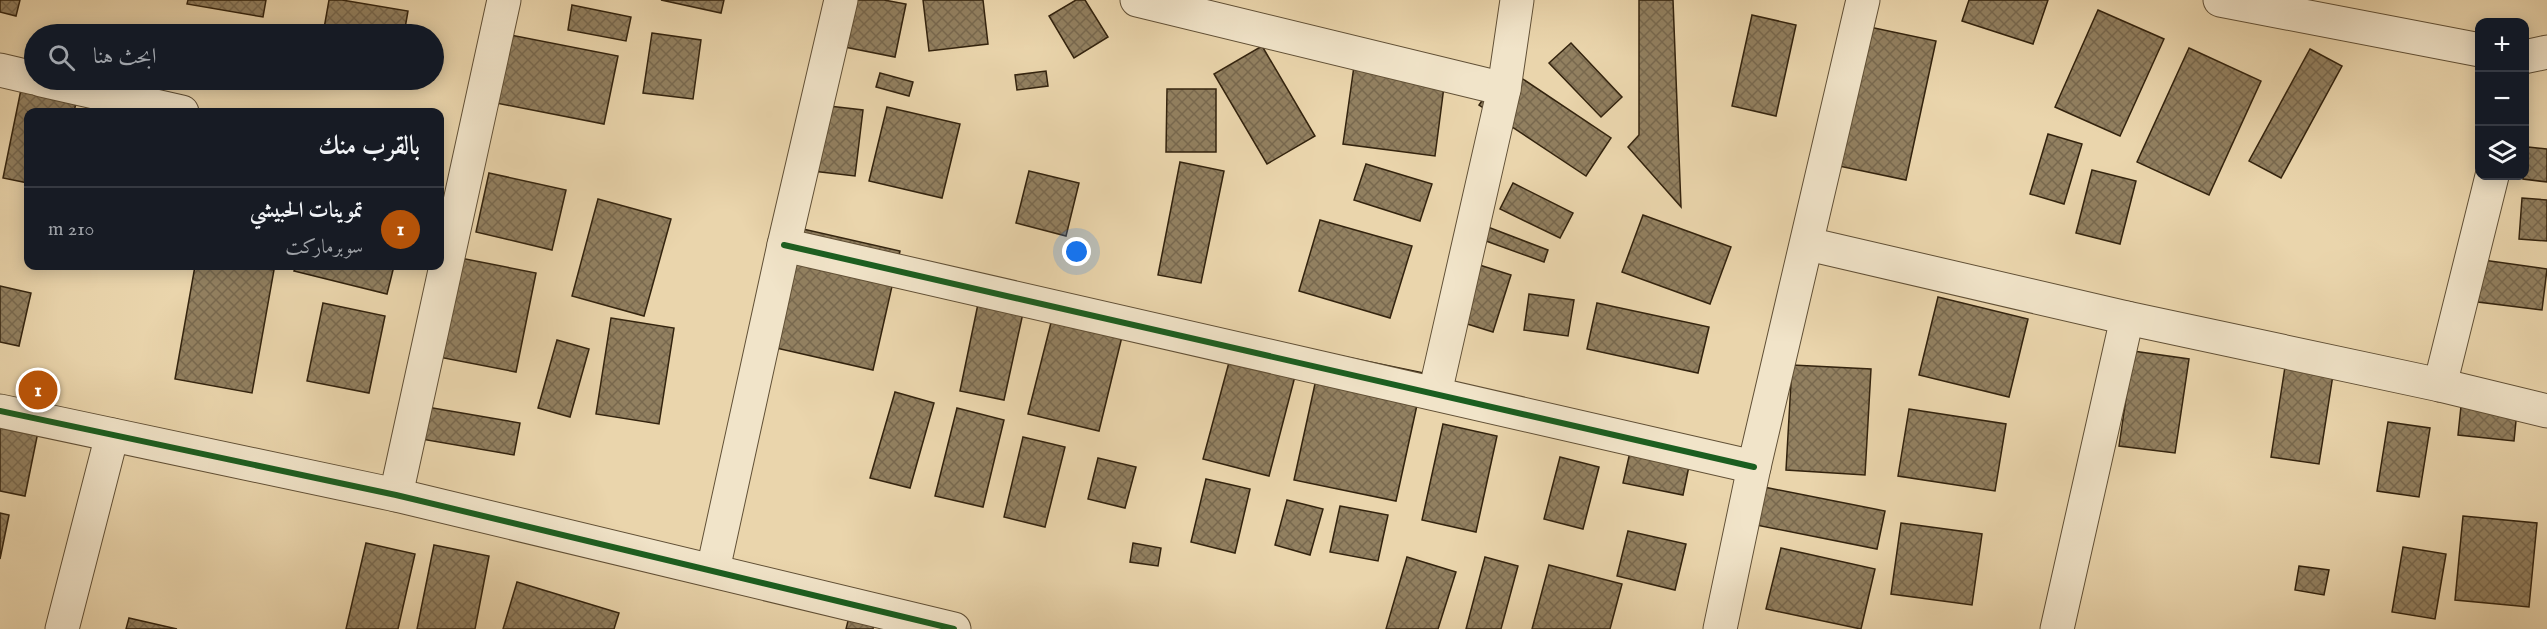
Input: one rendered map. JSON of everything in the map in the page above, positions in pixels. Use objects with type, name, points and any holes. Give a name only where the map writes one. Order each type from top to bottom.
[{"type":"street","points":[[444,222],[452,176],[504,0]]},
{"type":"street","points":[[713,570],[784,245],[841,0]]},
{"type":"street","points":[[1137,0],[1504,89]]},
{"type":"street","points":[[1435,393],[1504,89],[1517,0]]},
{"type":"street","points":[[1720,629],[1754,468],[1863,0]]},
{"type":"street","points":[[2220,0],[2475,49]]},
{"type":"street","points":[[2529,56],[2547,52]]},
{"type":"street","points":[[0,70],[24,76]]},
{"type":"street","points":[[85,90],[164,108]]},
{"type":"street","points":[[2440,385],[2491,180]]},
{"type":"street","points":[[1808,244],[2127,318],[2440,385],[2547,411]]},
{"type":"street","points":[[784,245],[1754,468]]},
{"type":"street","points":[[396,495],[435,270]]},
{"type":"street","points":[[2057,629],[2127,318]]},
{"type":"street","points":[[0,411],[396,495],[954,629]]},
{"type":"street","points":[[62,629],[112,435]]},
{"type":"building","points":[[0,0],[20,0],[16,16],[0,12]]},
{"type":"building","points":[[188,0],[266,0],[263,17],[187,4]]},
{"type":"building","points":[[329,0],[408,11],[406,24],[325,24]]},
{"type":"building","points":[[661,0],[724,0],[721,13]]},
{"type":"building","points":[[832,0],[884,0],[906,4],[895,57],[824,43]]},
{"type":"building","points":[[923,0],[983,0],[988,44],[929,51]]},
{"type":"building","points":[[1076,0],[1085,0],[1108,37],[1074,58],[1049,16]]},
{"type":"building","points":[[1639,0],[1673,0],[1681,207],[1628,147],[1639,135]]},
{"type":"building","points":[[1969,0],[2048,0],[2033,44],[1962,21]]},
{"type":"building","points":[[572,5],[631,17],[626,41],[568,30]]},
{"type":"building","points":[[2098,10],[2164,39],[2120,136],[2055,107]]},
{"type":"building","points":[[1752,15],[1796,25],[1776,116],[1732,106]]},
{"type":"building","points":[[1846,22],[1936,41],[1906,180],[1815,161]]},
{"type":"building","points":[[500,33],[618,56],[604,124],[486,101]]},
{"type":"building","points":[[652,33],[701,40],[693,99],[643,93]]},
{"type":"building","points":[[1571,43],[1622,97],[1601,117],[1549,63]]},
{"type":"building","points":[[1262,46],[1315,136],[1267,164],[1214,74]]},
{"type":"building","points":[[2189,48],[2261,81],[2209,195],[2137,162]]},
{"type":"building","points":[[2310,49],[2342,66],[2281,178],[2249,161]]},
{"type":"building","points":[[1354,66],[1445,79],[1435,156],[1343,144]]},
{"type":"building","points":[[1505,67],[1611,138],[1586,176],[1479,105]]},
{"type":"building","points":[[1046,71],[1048,86],[1017,90],[1015,75]]},
{"type":"building","points":[[880,73],[913,82],[909,96],[876,87]]},
{"type":"building","points":[[24,75],[24,90],[79,90],[75,108],[24,108],[24,182],[3,178]]},
{"type":"building","points":[[1167,89],[1216,89],[1216,152],[1166,152]]},
{"type":"building","points":[[803,103],[863,110],[855,176],[795,169]]},
{"type":"building","points":[[887,107],[960,124],[942,198],[869,181]]},
{"type":"building","points":[[2048,134],[2082,144],[2064,204],[2030,194]]},
{"type":"building","points":[[2529,147],[2547,149],[2547,182],[2529,180]]},
{"type":"building","points":[[1180,162],[1224,171],[1201,283],[1158,275]]},
{"type":"building","points":[[1366,164],[1432,184],[1420,221],[1354,200]]},
{"type":"building","points":[[2092,170],[2136,181],[2120,244],[2076,233]]},
{"type":"building","points":[[1029,171],[1079,183],[1066,236],[1016,223]]},
{"type":"building","points":[[489,173],[566,190],[552,250],[476,232]]},
{"type":"building","points":[[1513,183],[1573,213],[1560,238],[1500,209]]},
{"type":"building","points":[[2522,198],[2547,200],[2547,241],[2519,239]]},
{"type":"building","points":[[598,199],[671,219],[644,316],[572,296]]},
{"type":"building","points":[[1643,215],[1731,247],[1710,304],[1622,272]]},
{"type":"building","points":[[1320,220],[1412,246],[1390,318],[1299,291]]},
{"type":"building","points":[[781,224],[900,251],[873,370],[754,343]]},
{"type":"building","points":[[1480,224],[1548,250],[1544,262],[1475,237]]},
{"type":"building","points":[[444,255],[536,273],[516,372],[418,353],[436,270],[444,270]]},
{"type":"building","points":[[2483,260],[2547,269],[2542,310],[2478,302]]},
{"type":"building","points":[[1467,261],[1511,275],[1493,332],[1448,318]]},
{"type":"building","points":[[194,270],[274,270],[252,393],[175,379]]},
{"type":"building","points":[[294,270],[393,270],[387,294]]},
{"type":"building","points":[[0,286],[31,293],[19,346],[0,342]]},
{"type":"building","points":[[1529,294],[1574,300],[1568,336],[1524,330]]},
{"type":"building","points":[[1058,295],[1128,312],[1099,431],[1028,414]]},
{"type":"building","points":[[1938,297],[2028,319],[2009,397],[1919,375]]},
{"type":"building","points":[[323,303],[385,316],[369,393],[307,381]]},
{"type":"building","points":[[1597,303],[1709,327],[1698,373],[1587,349]]},
{"type":"building","points":[[978,304],[1023,313],[1004,400],[960,391]]},
{"type":"building","points":[[611,318],[674,328],[659,424],[596,414]]},
{"type":"building","points":[[557,340],[589,349],[570,417],[538,408]]},
{"type":"building","points":[[1235,340],[1300,357],[1269,476],[1203,459]]},
{"type":"building","points":[[2133,351],[2189,359],[2175,453],[2119,446]]},
{"type":"building","points":[[1322,352],[1424,373],[1396,501],[1294,480]]},
{"type":"building","points":[[2287,354],[2335,362],[2319,464],[2271,457]]},
{"type":"building","points":[[1792,365],[1871,369],[1865,475],[1786,470]]},
{"type":"building","points":[[895,392],[934,403],[910,488],[870,478]]},
{"type":"building","points":[[2461,406],[2517,411],[2514,441],[2458,435]]},
{"type":"building","points":[[427,407],[520,423],[514,455],[421,439]]},
{"type":"building","points":[[957,408],[1004,420],[983,507],[935,496]]},
{"type":"building","points":[[1909,409],[2006,424],[1995,491],[1898,476]]},
{"type":"building","points":[[0,414],[40,422],[25,496],[0,491]]},
{"type":"building","points":[[2388,422],[2430,428],[2419,497],[2377,491]]},
{"type":"building","points":[[1443,424],[1497,436],[1476,532],[1422,520]]},
{"type":"building","points":[[1635,430],[1694,442],[1683,495],[1623,483]]},
{"type":"building","points":[[1023,437],[1065,447],[1045,527],[1004,517]]},
{"type":"building","points":[[1560,457],[1599,467],[1583,529],[1544,519]]},
{"type":"building","points":[[1098,458],[1136,467],[1125,508],[1088,499]]},
{"type":"building","points":[[1206,479],[1250,489],[1235,553],[1191,542]]},
{"type":"building","points":[[1754,485],[1885,511],[1877,549],[1746,523]]},
{"type":"building","points":[[1287,500],[1323,509],[1310,555],[1275,545]]},
{"type":"building","points":[[1340,506],[1388,515],[1378,561],[1330,552]]},
{"type":"building","points":[[0,513],[9,515],[0,559]]},
{"type":"building","points":[[2463,516],[2537,523],[2529,607],[2455,600]]},
{"type":"building","points":[[1901,523],[1982,534],[1972,605],[1891,594]]},
{"type":"building","points":[[1628,531],[1686,544],[1675,590],[1617,576]]},
{"type":"building","points":[[366,543],[415,554],[398,629],[346,629]]},
{"type":"building","points":[[1133,543],[1161,548],[1158,566],[1130,562]]},
{"type":"building","points":[[434,545],[489,556],[475,629],[417,629]]},
{"type":"building","points":[[2403,547],[2446,554],[2435,619],[2392,612]]},
{"type":"building","points":[[1781,548],[1875,569],[1861,629],[1766,609]]},
{"type":"building","points":[[1407,557],[1456,572],[1438,629],[1386,629]]},
{"type":"building","points":[[1485,557],[1518,566],[1501,629],[1466,629]]},
{"type":"building","points":[[1549,565],[1622,584],[1610,629],[1532,629]]},
{"type":"building","points":[[2299,566],[2329,570],[2324,595],[2295,590]]},
{"type":"building","points":[[517,582],[619,613],[614,629],[503,629]]},
{"type":"building","points":[[850,613],[875,618],[873,629],[846,629]]},
{"type":"building","points":[[129,618],[177,629],[126,629]]},
{"type":"cycle path","points":[[784,245],[1754,467]]},
{"type":"cycle path","points":[[0,411],[396,495],[954,629]]},
{"type":"place","name":"تموينات الحبيشي","points":[[38,390]]}]
